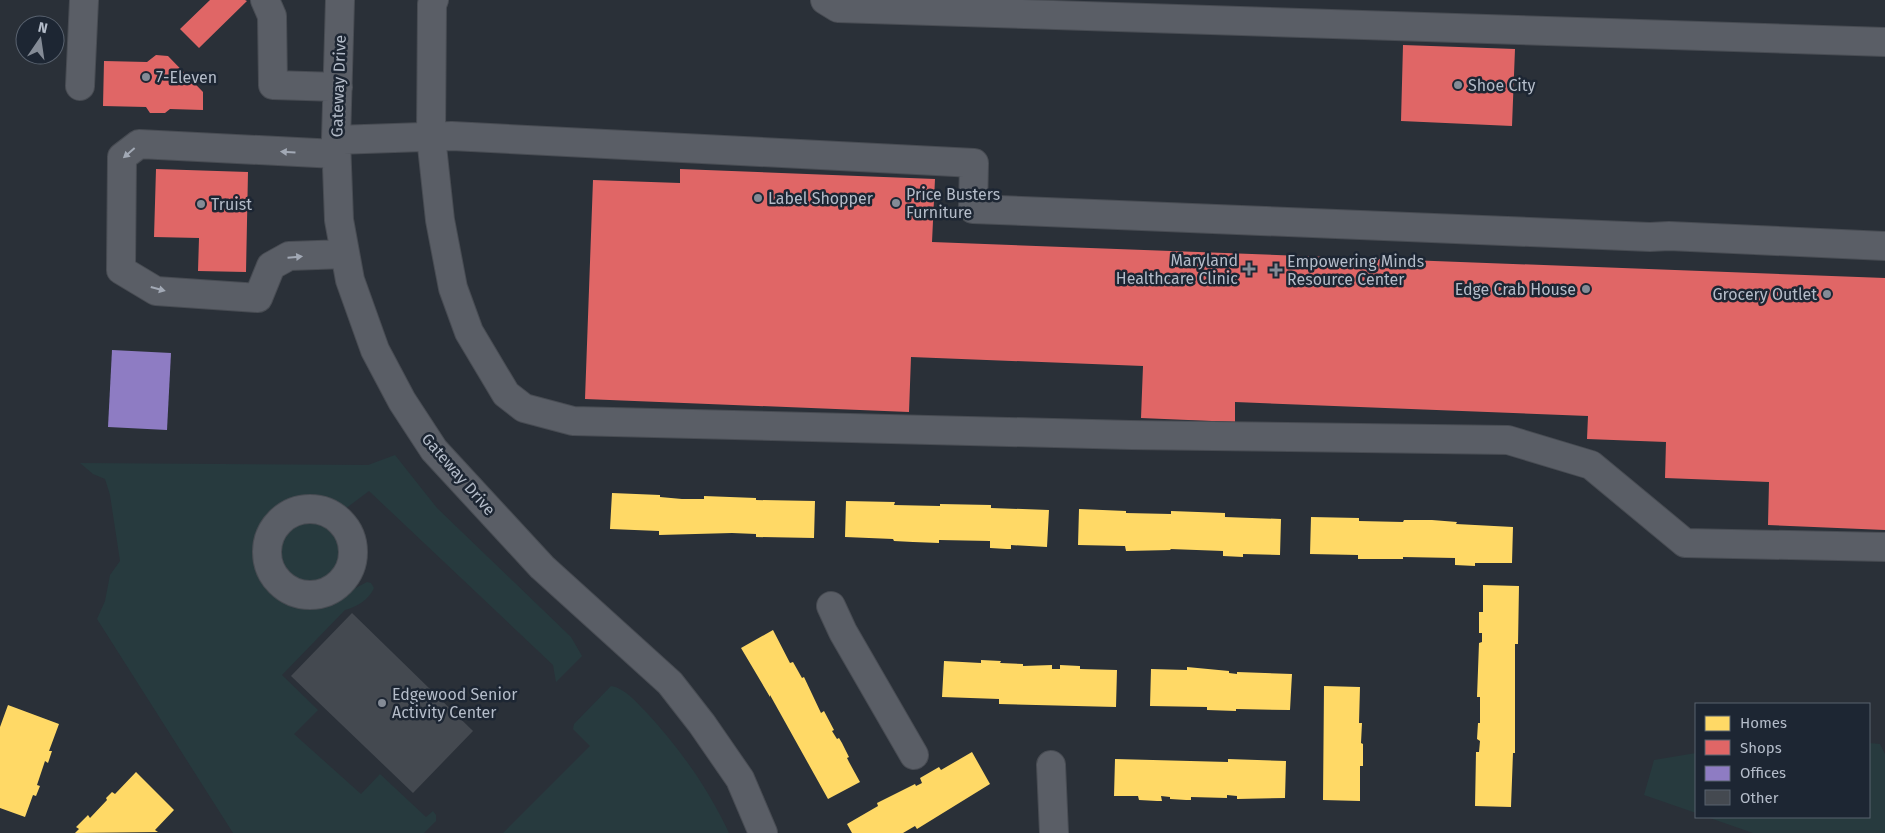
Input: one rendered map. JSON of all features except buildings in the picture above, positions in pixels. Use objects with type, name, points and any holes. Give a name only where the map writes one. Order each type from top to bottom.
[{"type":"street","points":[[80,86],[84,0]]},
{"type":"street","points":[[265,0],[272,16],[273,85],[338,87]]},
{"type":"street","name":"Gateway Drive","points":[[340,0],[336,147],[339,220],[350,280],[376,350],[402,401],[434,450],[542,568],[670,683],[702,724],[740,779],[764,833]]},
{"type":"street","points":[[434,0],[432,4],[431,137],[440,220],[453,288],[469,332],[506,394],[524,408],[573,421],[1131,435],[1508,440],[1591,465],[1685,543],[1885,547]]},
{"type":"street","points":[[825,0],[838,8],[1885,42]]},
{"type":"street","points":[[345,254],[288,256],[271,266],[258,298],[156,290],[121,270],[122,157],[139,144],[336,147],[452,136],[974,164],[973,209],[1885,246]]},
{"type":"street","points":[[831,606],[843,632],[914,755]]},
{"type":"street","points":[[1051,765],[1054,833]]},
{"type":"green space","points":[[395,455],[437,508],[571,637],[582,656],[556,682],[553,665],[369,491],[345,509],[336,502],[311,498],[290,502],[270,515],[258,538],[261,572],[277,594],[300,606],[323,605],[367,582],[371,583],[374,588],[362,602],[345,610],[282,675],[318,710],[294,734],[361,794],[380,774],[426,817],[433,811],[436,815],[436,821],[424,833],[233,833],[97,619],[105,601],[110,575],[120,561],[110,495],[105,479],[93,474],[80,463],[368,465]]},
{"type":"green space","points":[[312,517],[325,520],[337,527],[344,539],[347,552],[344,565],[337,577],[325,584],[312,587],[299,584],[287,577],[280,565],[277,552],[280,539],[287,527],[299,520]]},
{"type":"green space","points":[[611,686],[630,696],[671,741],[703,785],[729,833],[503,833],[590,746],[573,729],[574,724]]},
{"type":"green space","points":[[1870,743],[1880,744],[1885,754],[1885,833],[1753,833],[1710,818],[1870,818]]},
{"type":"green space","points":[[1695,753],[1695,813],[1644,795],[1654,760]]},
{"type":"place","name":"7-Eleven","points":[[146,77]]},
{"type":"place","name":"Shoe City","points":[[1458,85]]},
{"type":"place","name":"Label Shopper","points":[[758,198]]},
{"type":"place","name":"Price Busters Furniture","points":[[896,203]]},
{"type":"place","name":"Truist","points":[[201,204]]},
{"type":"place","name":"Maryland Healthcare Clinic","points":[[1249,269]]},
{"type":"place","name":"Empowering Minds Resource Center","points":[[1276,270]]},
{"type":"place","name":"Edge Crab House","points":[[1586,289]]},
{"type":"place","name":"Grocery Outlet","points":[[1827,294]]},
{"type":"place","name":"Edgewood Senior Activity Center","points":[[382,703]]}]
